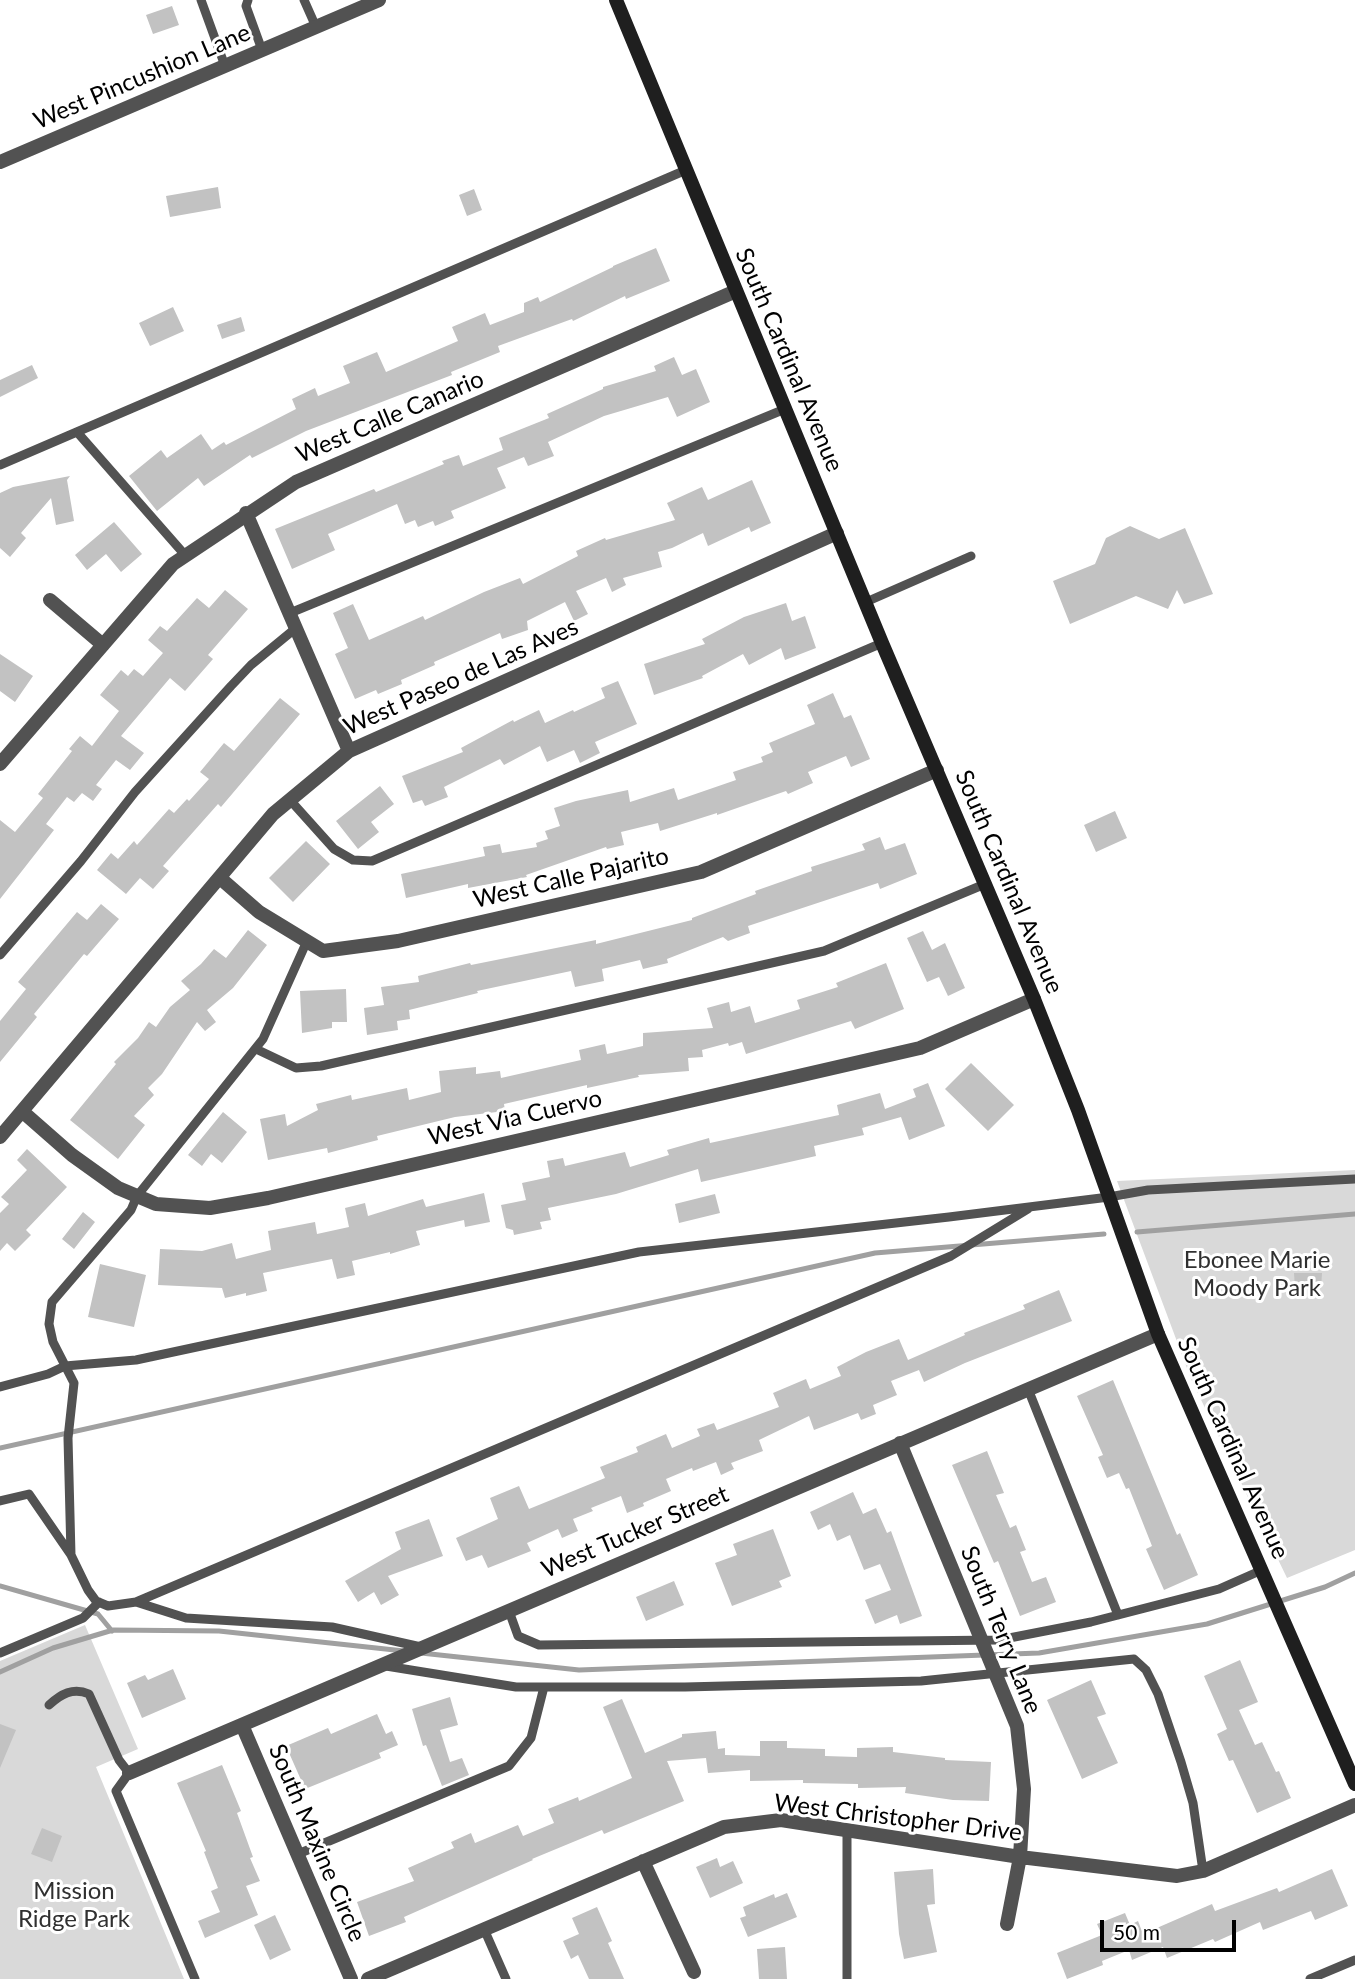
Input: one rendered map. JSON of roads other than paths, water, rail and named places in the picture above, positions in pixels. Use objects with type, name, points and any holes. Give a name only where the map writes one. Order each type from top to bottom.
[{"type":"main road","name":"South Cardinal Avenue","points":[[616,0],[882,642],[1034,999],[1158,1334],[1355,1784]]},
{"type":"street","name":"West Pincushion Lane","points":[[0,162],[371,2]]},
{"type":"street","name":"West Calle Canario","points":[[1,760],[173,564],[246,513],[296,482],[736,291]]},
{"type":"street","points":[[246,513],[349,751]]},
{"type":"street","name":"West Paseo de Las Aves","points":[[0,1137],[273,814],[349,751],[837,533]]},
{"type":"street","points":[[50,600],[103,645]]},
{"type":"street","name":"West Calle Pajarito","points":[[220,878],[259,912],[323,951],[398,942],[701,872],[937,770]]},
{"type":"street","name":"West Via Cuervo","points":[[23,1112],[72,1155],[118,1188],[156,1205],[210,1208],[268,1198],[920,1048],[1034,999]]},
{"type":"street","name":"West Tucker Street","points":[[130,1773],[1158,1334]]},
{"type":"street","name":"South Terry Lane","points":[[900,1443],[1017,1726],[1024,1789],[1020,1857],[1007,1924]]},
{"type":"street","name":"South Maxine Circle","points":[[242,1725],[352,1979]]},
{"type":"street","name":"West Christopher Drive","points":[[368,1979],[724,1827],[781,1820],[1020,1857],[1177,1876],[1203,1871],[1355,1805]]},
{"type":"street","points":[[643,1861],[694,1972]]},
{"type":"lane","points":[[201,0],[225,66]]},
{"type":"lane","points":[[304,0],[316,27]]},
{"type":"lane","points":[[246,2],[262,50]]},
{"type":"lane","points":[[0,465],[686,170]]},
{"type":"lane","points":[[290,613],[785,409]]},
{"type":"lane","points":[[77,432],[186,555]]},
{"type":"lane","points":[[866,602],[971,556]]},
{"type":"lane","points":[[0,955],[81,862],[135,792],[251,664],[296,628]]},
{"type":"lane","points":[[290,800],[334,849],[353,860],[372,861],[882,642]]},
{"type":"lane","points":[[256,1049],[296,1068],[321,1066],[824,951],[985,884]]},
{"type":"lane","points":[[71,1555],[68,1438],[74,1383],[52,1342],[49,1324],[52,1302],[131,1210],[136,1196],[256,1049],[307,941]]},
{"type":"lane","points":[[0,1387],[48,1374],[65,1366],[136,1360],[639,1252],[1031,1207],[1148,1190],[1355,1179]]},
{"type":"lane","points":[[0,1500],[29,1494],[71,1555],[88,1590],[99,1602],[108,1606],[136,1601],[951,1256],[1031,1207]]},
{"type":"lane","points":[[1028,1389],[1118,1615]]},
{"type":"lane","points":[[509,1611],[519,1636],[539,1645],[999,1640],[1118,1615],[1219,1589],[1262,1570]]},
{"type":"lane","points":[[136,1601],[186,1618],[332,1628],[424,1647]]},
{"type":"lane","points":[[0,1653],[83,1618],[99,1602]]},
{"type":"lane","points":[[382,1665],[516,1687],[544,1687],[921,1681],[1134,1659],[1146,1670],[1158,1694],[1194,1803],[1203,1871]]},
{"type":"lane","points":[[298,1854],[509,1766],[531,1738],[544,1687]]},
{"type":"lane","points":[[49,1705],[61,1694],[74,1691],[89,1695],[119,1760],[130,1773],[116,1791],[195,1979]]},
{"type":"lane","points":[[847,1830],[847,1979]]},
{"type":"lane","points":[[484,1929],[506,1979]]},
{"type":"lane","points":[[1310,1979],[1355,1960]]},
{"type":"waterway","points":[[1137,1232],[1355,1214]]},
{"type":"waterway","points":[[0,1448],[875,1253],[1104,1234]]},
{"type":"waterway","points":[[421,1653],[579,1670],[1039,1653],[1207,1624],[1325,1587],[1355,1573]]},
{"type":"waterway","points":[[0,1586],[98,1614],[112,1631]]},
{"type":"waterway","points":[[0,1672],[53,1648],[113,1630],[219,1631],[404,1651]]},
{"type":"park label","name":"Ebonee Marie Moody Park","points":[[1257,1274]]},
{"type":"park label","name":"Mission Ridge Park","points":[[74,1905]]}]
